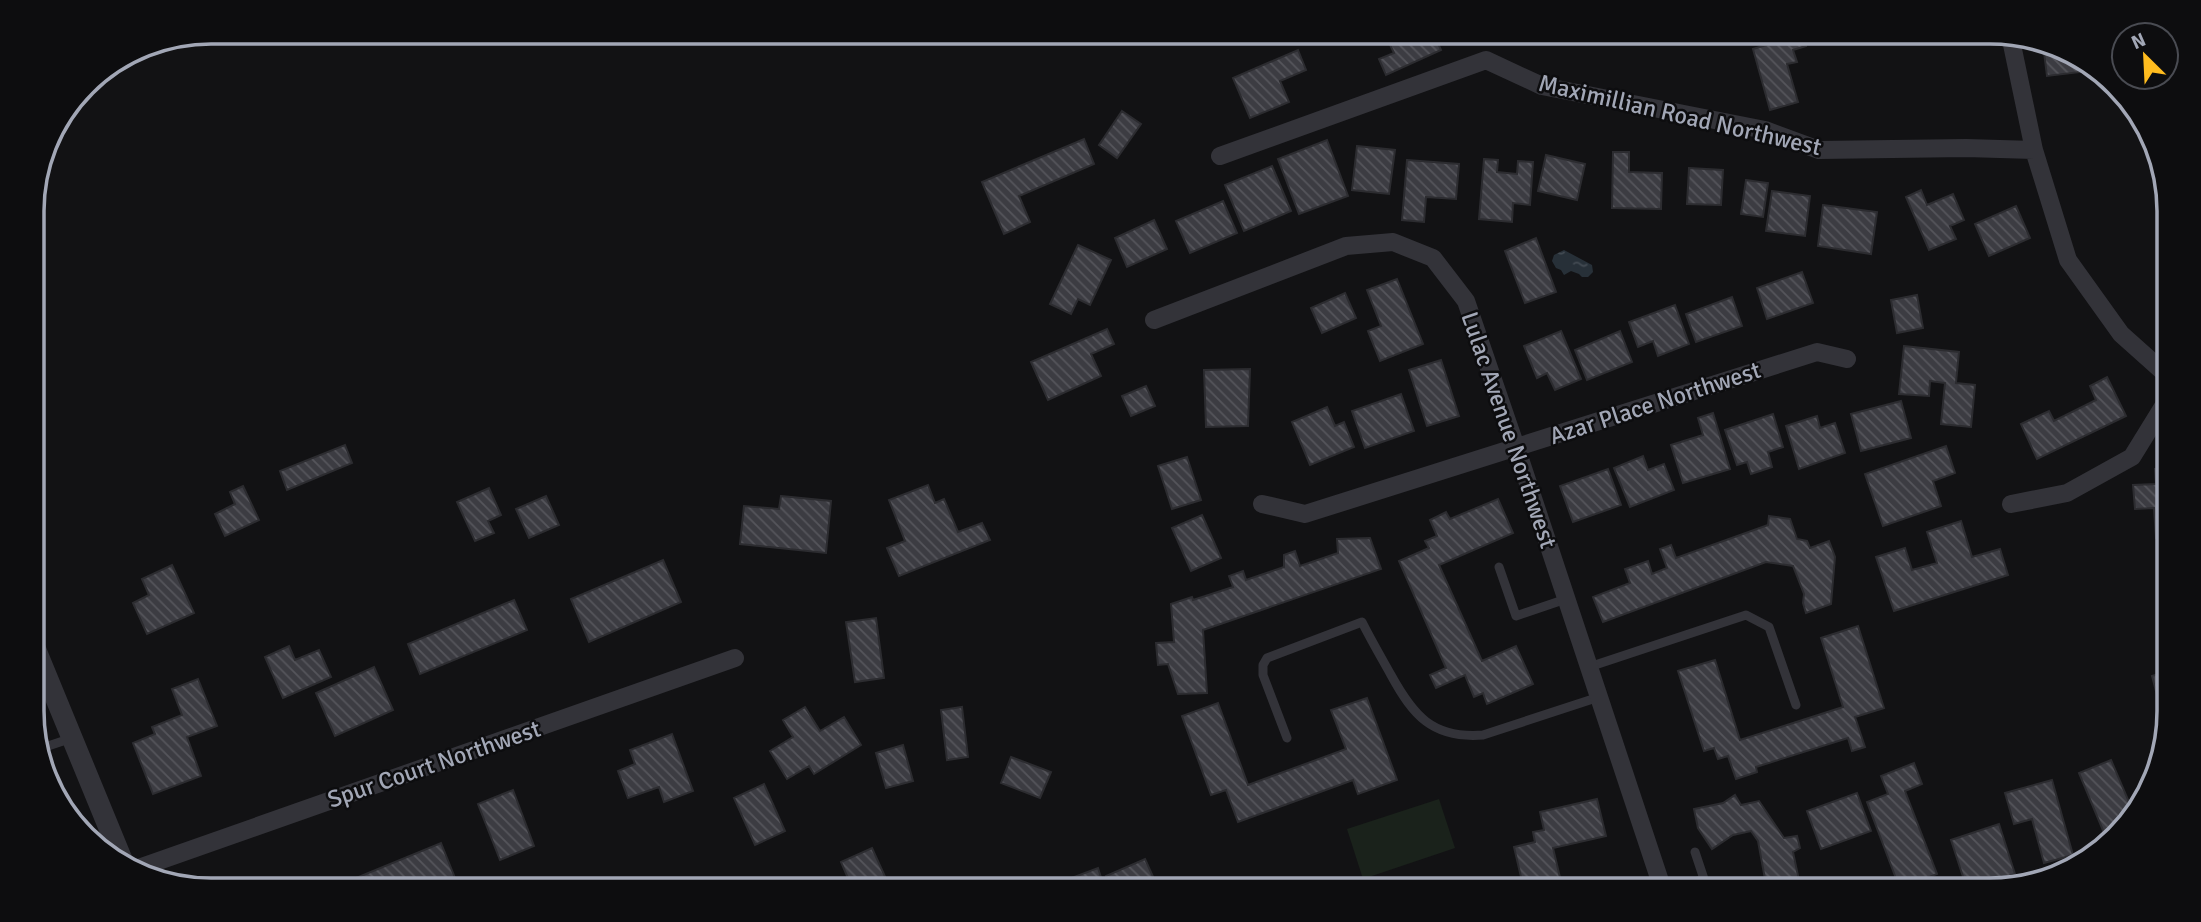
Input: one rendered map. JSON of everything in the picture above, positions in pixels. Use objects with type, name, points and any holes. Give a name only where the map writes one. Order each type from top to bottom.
[{"type":"street","points":[[2012,45],[2034,150],[2068,260],[2121,334],[2157,366]]},
{"type":"street","name":"Maximillian Road Northwest","points":[[1220,156],[1486,60],[1542,86],[1765,130],[1819,150],[2034,150]]},
{"type":"street","name":"Lulac Avenue Northwest","points":[[1154,320],[1346,246],[1393,242],[1433,258],[1466,301],[1659,878]]},
{"type":"street","name":"Azar Place Northwest","points":[[1262,504],[1305,514],[1817,352],[1847,359]]},
{"type":"street","points":[[2011,504],[2067,493],[2132,457],[2157,416]]},
{"type":"street","name":"Spur Court Northwest","points":[[147,865],[735,658]]},
{"type":"street","points":[[44,670],[118,850]]},
{"type":"lane","points":[[1499,567],[1516,616],[1566,599]]},
{"type":"lane","points":[[1589,667],[1746,615],[1769,627],[1796,705]]},
{"type":"lane","points":[[1287,738],[1264,675],[1267,658],[1362,622],[1407,704],[1421,718],[1451,733],[1483,735],[1599,697]]},
{"type":"lane","points":[[48,746],[72,738]]},
{"type":"lane","points":[[1695,852],[1704,878]]},
{"type":"shaded area","points":[[1439,799],[1455,848],[1363,878],[1347,829]]},
{"type":"water","points":[[1564,250],[1592,265],[1593,272],[1588,277],[1571,271],[1564,275],[1552,261],[1554,255]]},
{"type":"building","points":[[1390,44],[1438,44],[1441,50],[1386,75],[1379,59],[1394,53]]},
{"type":"building","points":[[1770,44],[1806,44],[1793,50],[1797,62],[1787,64],[1798,102],[1770,110],[1753,49]]},
{"type":"building","points":[[1298,50],[1306,70],[1280,81],[1289,102],[1250,118],[1233,78]]},
{"type":"building","points":[[2044,53],[2083,72],[2047,76]]},
{"type":"building","points":[[1122,111],[1141,124],[1117,158],[1099,145]]},
{"type":"building","points":[[1084,139],[1094,164],[1019,196],[1030,222],[1004,234],[982,182]]},
{"type":"building","points":[[1327,140],[1348,196],[1299,214],[1278,159]]},
{"type":"building","points":[[1357,146],[1395,150],[1389,194],[1352,190]]},
{"type":"building","points":[[1613,152],[1629,152],[1629,172],[1662,173],[1661,209],[1612,208]]},
{"type":"building","points":[[1546,155],[1585,164],[1577,200],[1538,191]]},
{"type":"building","points":[[1484,159],[1498,160],[1497,172],[1517,174],[1518,161],[1533,162],[1530,205],[1513,203],[1512,222],[1479,219]]},
{"type":"building","points":[[1407,160],[1459,164],[1456,199],[1426,197],[1424,222],[1402,220]]},
{"type":"building","points":[[1272,166],[1291,211],[1244,231],[1225,185]]},
{"type":"building","points":[[1689,168],[1723,170],[1721,205],[1687,204]]},
{"type":"building","points":[[1746,180],[1768,183],[1763,217],[1741,214]]},
{"type":"building","points":[[1921,190],[1927,205],[1953,194],[1964,220],[1950,226],[1956,239],[1929,250],[1906,197]]},
{"type":"building","points":[[1772,191],[1810,196],[1805,236],[1766,231]]},
{"type":"building","points":[[1223,201],[1237,233],[1190,253],[1176,221]]},
{"type":"building","points":[[1823,205],[1877,212],[1871,254],[1818,246]]},
{"type":"building","points":[[2016,206],[2030,238],[1989,256],[1975,224]]},
{"type":"building","points":[[1154,220],[1167,249],[1127,267],[1115,238]]},
{"type":"building","points":[[1536,238],[1556,292],[1525,303],[1505,251]]},
{"type":"building","points":[[1078,245],[1111,260],[1090,305],[1078,299],[1071,314],[1050,304]]},
{"type":"building","points":[[1802,272],[1813,303],[1767,319],[1757,288]]},
{"type":"building","points":[[1397,279],[1423,344],[1380,361],[1368,331],[1381,326],[1367,290]]},
{"type":"building","points":[[1345,293],[1356,318],[1322,333],[1311,308]]},
{"type":"building","points":[[1917,295],[1923,328],[1897,333],[1891,300]]},
{"type":"building","points":[[1732,297],[1742,326],[1696,342],[1686,314]]},
{"type":"building","points":[[1675,305],[1689,344],[1658,356],[1653,341],[1638,347],[1629,322]]},
{"type":"building","points":[[1107,329],[1114,344],[1091,354],[1101,376],[1048,400],[1031,362]]},
{"type":"building","points":[[1561,331],[1581,379],[1555,390],[1547,373],[1537,378],[1524,346]]},
{"type":"building","points":[[1620,331],[1632,362],[1587,380],[1575,350]]},
{"type":"building","points":[[1904,346],[1959,352],[1956,383],[1975,385],[1971,427],[1941,424],[1945,383],[1930,381],[1929,396],[1899,394]]},
{"type":"building","points":[[1441,360],[1459,416],[1427,426],[1409,370]]},
{"type":"building","points":[[1250,369],[1248,426],[1206,427],[1204,370]]},
{"type":"building","points":[[2107,377],[2126,416],[2037,459],[2021,424],[2049,411],[2054,421],[2096,400],[2090,386]]},
{"type":"building","points":[[1146,386],[1155,406],[1131,416],[1122,396]]},
{"type":"building","points":[[1401,394],[1414,431],[1365,448],[1352,411]]},
{"type":"building","points":[[1901,401],[1911,438],[1861,451],[1851,414]]},
{"type":"building","points":[[1327,407],[1335,426],[1344,422],[1354,447],[1310,465],[1292,422]]},
{"type":"building","points":[[1713,413],[1730,469],[1683,483],[1671,445],[1703,435],[1698,418]]},
{"type":"building","points":[[1773,414],[1783,447],[1768,452],[1772,467],[1751,474],[1747,462],[1737,465],[1725,430]]},
{"type":"building","points":[[1817,416],[1820,428],[1835,423],[1845,453],[1799,469],[1786,426]]},
{"type":"building","points":[[345,445],[352,463],[287,490],[280,471]]},
{"type":"building","points":[[1946,446],[1955,473],[1933,481],[1941,506],[1883,526],[1865,474]]},
{"type":"building","points":[[1643,456],[1648,470],[1664,464],[1674,490],[1630,507],[1614,468]]},
{"type":"building","points":[[1187,457],[1201,500],[1172,509],[1158,466]]},
{"type":"building","points":[[1608,469],[1621,505],[1573,522],[1560,486]]},
{"type":"building","points":[[2157,469],[2156,538],[2154,508],[2135,509],[2133,485],[2156,484]]},
{"type":"building","points":[[928,485],[935,503],[944,499],[958,532],[982,523],[990,540],[899,576],[887,548],[905,541],[889,500]]},
{"type":"building","points":[[243,486],[259,520],[225,536],[215,514],[235,504],[230,492]]},
{"type":"building","points":[[489,488],[501,515],[488,521],[494,533],[475,541],[457,502]]},
{"type":"building","points":[[546,496],[559,525],[529,538],[516,509]]},
{"type":"building","points":[[781,496],[831,501],[826,553],[740,544],[744,506],[779,509]]},
{"type":"building","points":[[1498,499],[1513,533],[1439,565],[1482,661],[1516,646],[1533,684],[1487,704],[1483,693],[1474,697],[1465,675],[1436,688],[1430,675],[1446,668],[1399,561],[1429,548],[1425,541],[1437,536],[1430,520],[1446,512],[1450,519]]},
{"type":"building","points":[[1202,515],[1221,558],[1191,571],[1172,528]]},
{"type":"building","points":[[1769,516],[1790,519],[1797,539],[1807,541],[1810,548],[1829,541],[1835,557],[1831,604],[1806,613],[1804,594],[1793,566],[1766,562],[1603,622],[1593,597],[1630,583],[1625,569],[1648,561],[1652,574],[1667,568],[1660,549],[1671,545],[1676,558],[1768,525]]},
{"type":"building","points":[[1961,521],[1972,557],[2000,549],[2008,575],[1894,611],[1876,557],[1905,548],[1912,570],[1937,563],[1927,532]]},
{"type":"building","points":[[1370,538],[1381,569],[1203,630],[1207,693],[1178,694],[1168,664],[1158,665],[1156,643],[1174,642],[1171,604],[1233,587],[1229,576],[1243,571],[1246,580],[1284,567],[1284,555],[1295,551],[1300,566],[1338,553],[1337,539]]},
{"type":"building","points":[[663,560],[681,602],[589,642],[571,599]]},
{"type":"building","points":[[172,565],[194,613],[147,634],[133,603],[149,595],[142,579]]},
{"type":"building","points":[[514,600],[527,630],[420,674],[408,644]]},
{"type":"building","points":[[876,618],[884,678],[855,682],[846,622]]},
{"type":"building","points":[[1858,626],[1884,708],[1855,717],[1865,747],[1852,751],[1848,738],[1756,767],[1757,772],[1736,779],[1728,756],[1718,759],[1714,748],[1704,751],[1678,671],[1715,660],[1740,740],[1843,707],[1821,638]]},
{"type":"building","points":[[289,646],[295,660],[319,650],[331,677],[283,698],[265,657]]},
{"type":"building","points":[[374,667],[393,710],[335,736],[316,693]]},
{"type":"building","points":[[2157,675],[2157,695],[2152,676]]},
{"type":"building","points":[[198,679],[217,726],[187,737],[201,776],[153,794],[133,743],[155,734],[152,727],[182,715],[172,689]]},
{"type":"building","points":[[1367,698],[1397,780],[1358,794],[1353,780],[1238,822],[1226,790],[1211,795],[1182,716],[1218,703],[1248,785],[1346,749],[1331,710]]},
{"type":"building","points":[[805,707],[820,731],[844,717],[861,745],[814,774],[809,766],[787,779],[770,751],[793,737],[783,720]]},
{"type":"building","points":[[962,707],[968,757],[947,760],[941,710]]},
{"type":"building","points":[[672,734],[693,791],[664,802],[659,787],[628,798],[618,771],[635,764],[630,750]]},
{"type":"building","points":[[903,745],[913,781],[886,788],[876,753]]},
{"type":"building","points":[[1011,757],[1051,772],[1040,798],[1001,783]]},
{"type":"building","points":[[2111,760],[2129,803],[2104,833],[2079,773]]},
{"type":"building","points":[[1914,763],[1922,784],[1905,791],[1937,874],[1927,878],[1896,878],[1867,802],[1888,794],[1881,776]]},
{"type":"building","points":[[2052,780],[2073,855],[2044,863],[2032,819],[2014,824],[2005,793]]},
{"type":"building","points":[[764,784],[785,831],[755,845],[734,798]]},
{"type":"building","points":[[513,790],[534,846],[500,860],[478,804]]},
{"type":"building","points":[[1857,793],[1871,831],[1821,849],[1807,811]]},
{"type":"building","points":[[1735,795],[1741,805],[1759,801],[1784,838],[1797,836],[1800,848],[1793,852],[1798,878],[1765,878],[1758,841],[1751,831],[1733,835],[1712,849],[1698,828],[1694,809],[1723,803]]},
{"type":"building","points":[[1597,799],[1606,836],[1553,848],[1560,878],[1521,878],[1514,847],[1535,842],[1533,832],[1544,830],[1540,812]]},
{"type":"building","points":[[1999,824],[2015,874],[2001,878],[1963,878],[1951,840]]},
{"type":"building","points":[[441,843],[455,878],[356,878]]},
{"type":"building","points":[[872,848],[886,878],[848,878],[841,862]]},
{"type":"building","points":[[1145,859],[1154,878],[1107,878],[1106,876]]},
{"type":"building","points":[[1098,868],[1101,878],[1071,878]]}]
